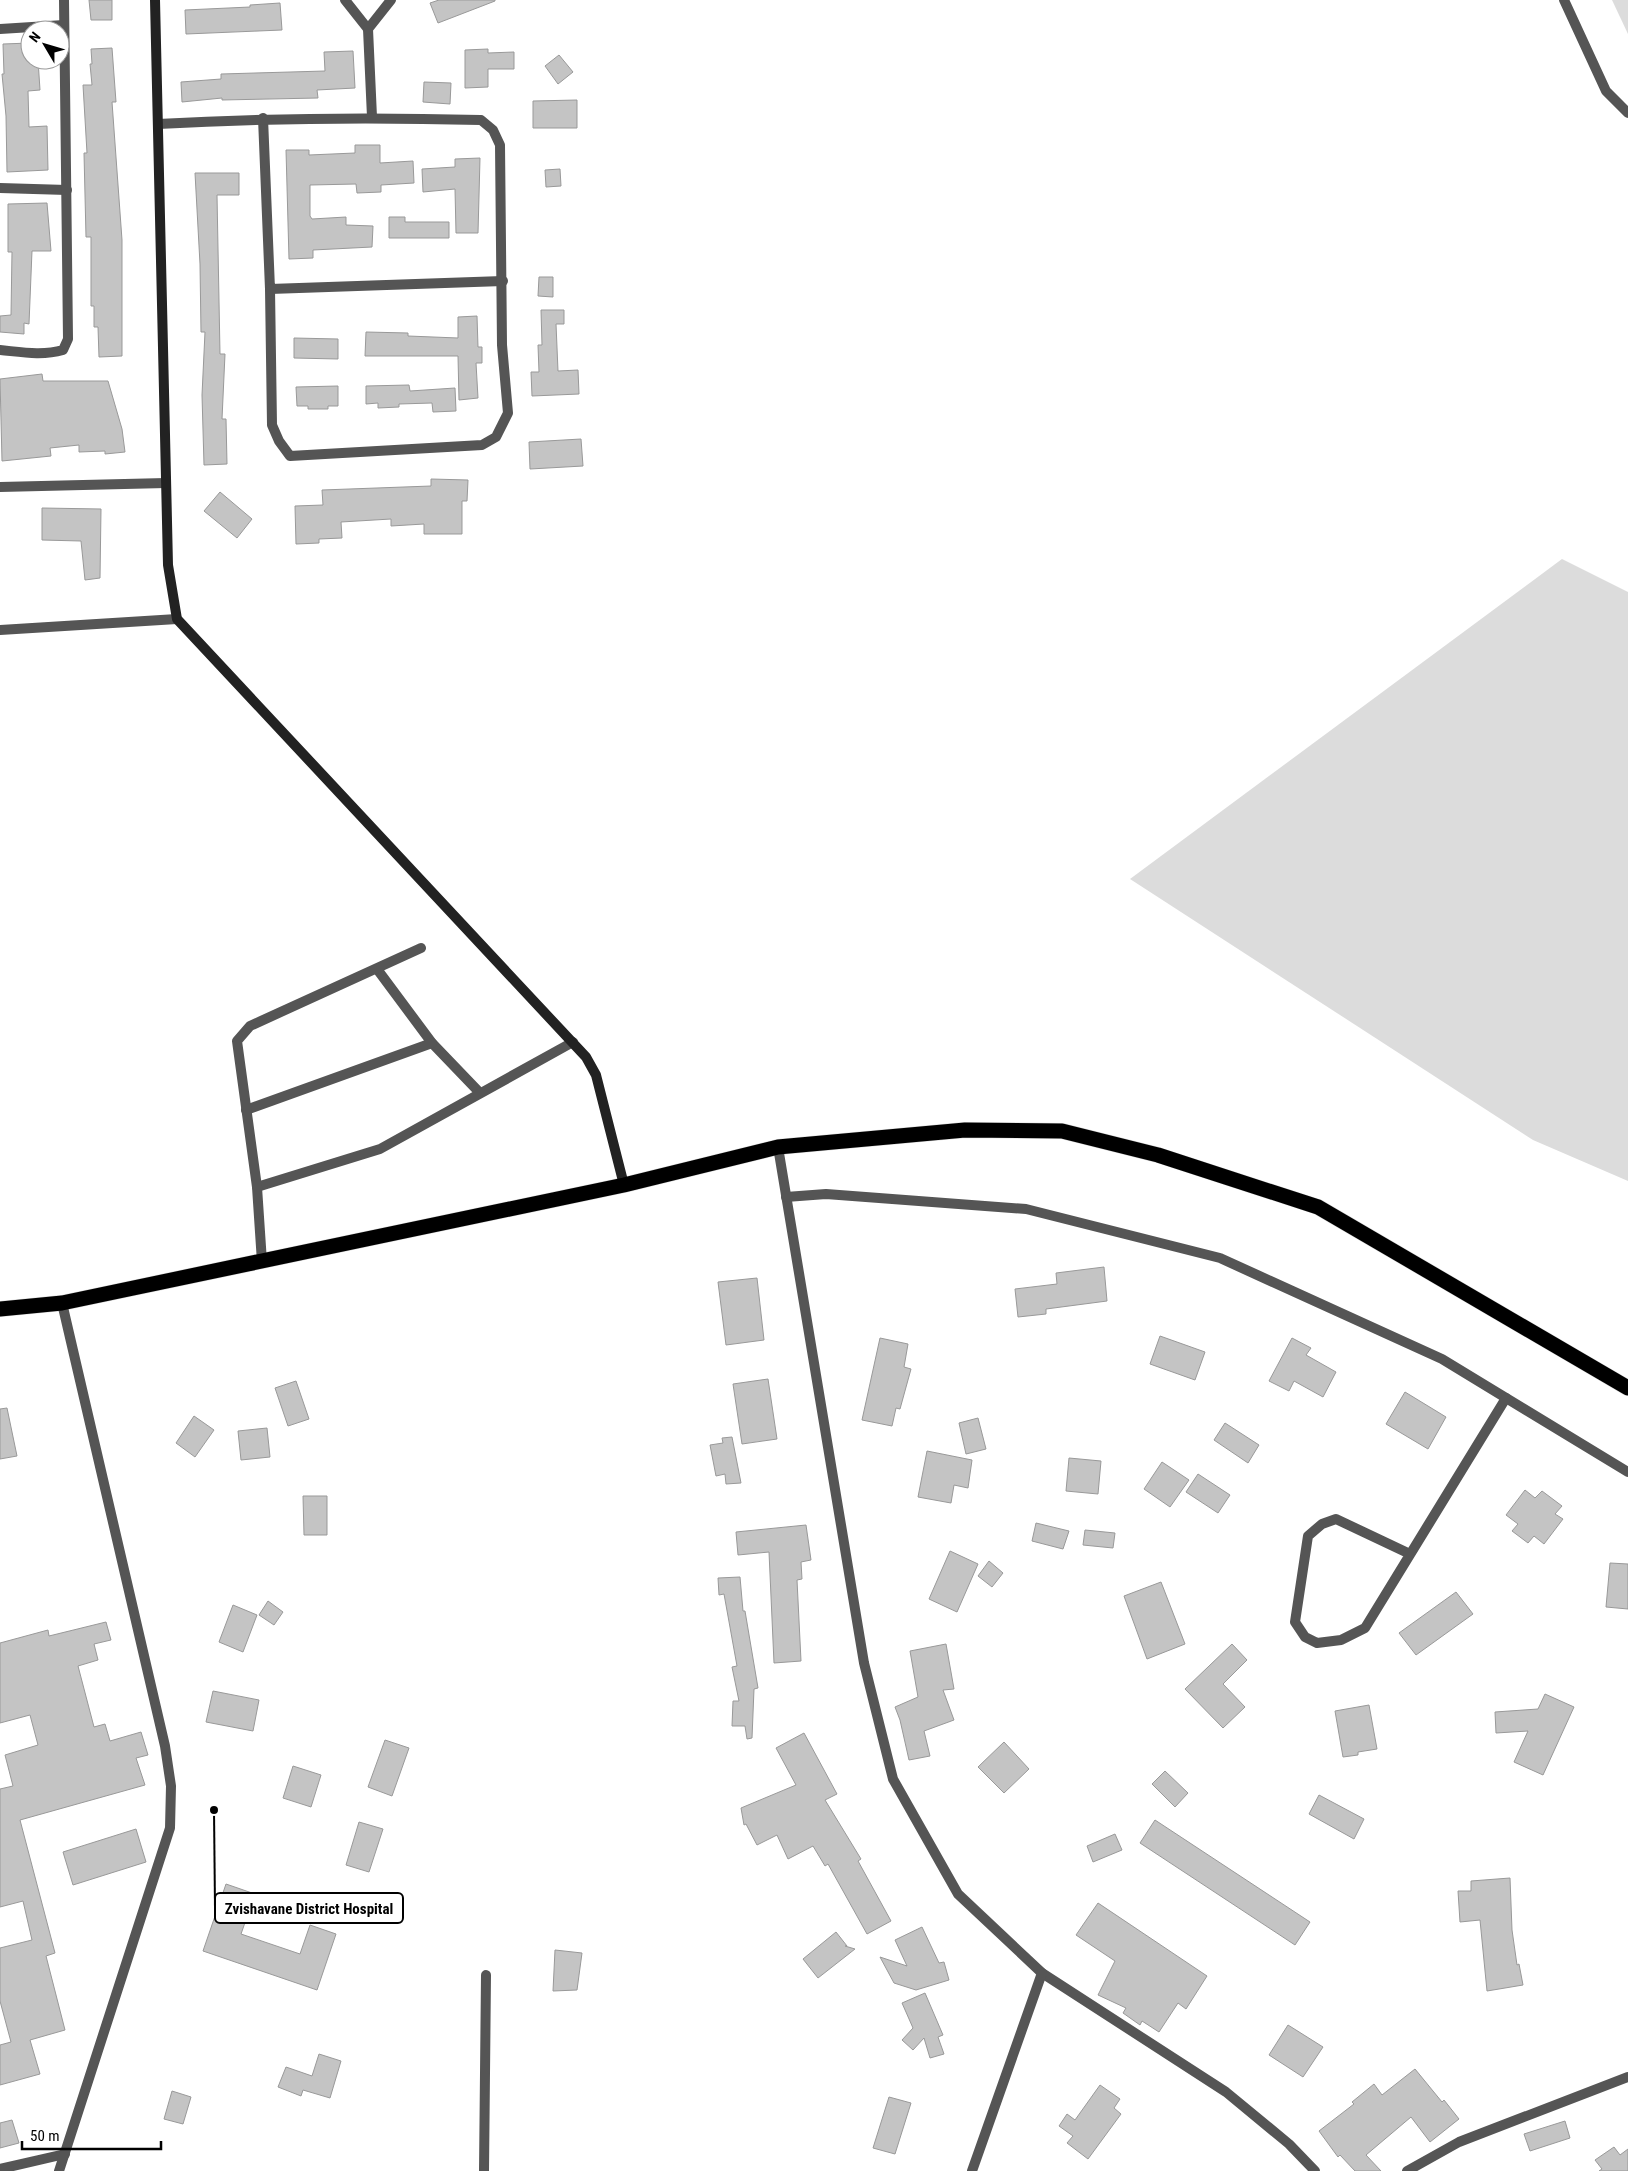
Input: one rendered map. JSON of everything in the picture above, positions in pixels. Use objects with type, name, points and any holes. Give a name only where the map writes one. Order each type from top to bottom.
[{"type":"highway","points":[[0,1309],[62,1303],[262,1262],[624,1185],[778,1147],[965,1130],[1062,1131],[1158,1155],[1318,1207],[1628,1388]]},
{"type":"street","points":[[64,0],[64,20]]},
{"type":"street","points":[[155,0],[168,565],[178,619],[573,1042],[589,1062],[596,1075],[624,1185]]},
{"type":"street","points":[[346,0],[368,29],[372,117]]},
{"type":"street","points":[[368,29],[391,0]]},
{"type":"street","points":[[1564,0],[1606,91],[1628,113]]},
{"type":"street","points":[[0,29],[20,28]]},
{"type":"street","points":[[0,350],[37,354],[53,353],[63,350],[68,339],[65,70]]},
{"type":"street","points":[[158,124],[264,118],[372,117],[481,120],[493,130],[500,145],[502,345],[508,414],[496,437],[482,445],[290,456],[279,441],[272,424],[270,289],[264,118]]},
{"type":"street","points":[[0,188],[67,190]]},
{"type":"street","points":[[270,289],[502,281]]},
{"type":"street","points":[[0,487],[166,483]]},
{"type":"street","points":[[0,630],[178,619]]},
{"type":"street","points":[[262,1262],[257,1187],[237,1041],[250,1026],[421,948]]},
{"type":"street","points":[[377,969],[432,1043],[480,1094]]},
{"type":"street","points":[[257,1187],[380,1149],[573,1042]]},
{"type":"street","points":[[246,1110],[432,1043]]},
{"type":"street","points":[[778,1147],[864,1663],[893,1779],[958,1894],[1042,1973],[1226,2092],[1289,2144],[1315,2171]]},
{"type":"street","points":[[786,1197],[826,1194],[1026,1209],[1220,1258],[1442,1359],[1628,1472]]},
{"type":"street","points":[[59,2171],[170,1828],[171,1786],[165,1746],[62,1303]]},
{"type":"street","points":[[1410,1554],[1336,1519],[1322,1524],[1308,1536],[1294,1622],[1305,1637],[1318,1643],[1341,1640],[1365,1628],[1506,1398]]},
{"type":"street","points":[[972,2171],[1042,1973]]},
{"type":"street","points":[[484,2171],[486,1975]]},
{"type":"street","points":[[1407,2171],[1459,2142],[1628,2077]]},
{"type":"street","points":[[0,2169],[64,2154]]},
{"type":"shaded area","points":[[1612,0],[1628,0],[1628,34]]},
{"type":"shaded area","points":[[1562,559],[1628,592],[1628,1181],[1533,1140],[1130,879]]},
{"type":"building","points":[[89,0],[112,0],[112,20],[91,20]]},
{"type":"building","points":[[439,0],[495,1],[438,23],[430,3]]},
{"type":"building","points":[[280,3],[282,30],[186,34],[185,10],[250,7],[250,5]]},
{"type":"building","points":[[20,43],[20,70],[39,70],[40,90],[28,91],[29,127],[47,126],[48,170],[7,172],[6,116],[2,74],[4,74],[3,44]]},
{"type":"building","points":[[112,48],[116,102],[112,102],[122,240],[122,356],[99,357],[98,327],[94,327],[94,306],[91,306],[91,237],[86,237],[84,153],[87,153],[83,85],[92,85],[91,49]]},
{"type":"building","points":[[488,49],[488,53],[514,52],[514,69],[488,69],[488,87],[465,88],[465,50]]},
{"type":"building","points":[[353,51],[355,88],[317,90],[318,98],[222,100],[222,98],[182,102],[181,82],[221,79],[221,74],[325,71],[324,52]]},
{"type":"building","points":[[559,55],[573,72],[558,84],[545,66]]},
{"type":"building","points":[[424,82],[451,83],[450,104],[423,102]]},
{"type":"building","points":[[577,100],[577,128],[533,128],[533,101]]},
{"type":"building","points":[[355,145],[380,145],[380,163],[413,161],[414,183],[381,185],[381,192],[357,193],[356,184],[310,185],[310,216],[312,219],[346,217],[346,225],[373,226],[372,247],[313,250],[313,258],[289,259],[286,150],[309,150],[309,155],[355,153]]},
{"type":"building","points":[[480,158],[478,233],[456,233],[455,189],[423,192],[422,169],[455,167],[455,159]]},
{"type":"building","points":[[560,169],[561,186],[546,187],[545,170]]},
{"type":"building","points":[[195,173],[239,173],[239,195],[217,195],[220,354],[225,354],[222,419],[226,419],[227,464],[204,465],[202,395],[205,332],[201,332],[200,264]]},
{"type":"building","points":[[47,203],[51,251],[32,251],[29,324],[24,323],[24,334],[0,332],[0,316],[11,315],[12,252],[8,252],[8,204]]},
{"type":"building","points":[[389,217],[405,217],[405,222],[449,222],[449,238],[389,238]]},
{"type":"building","points":[[539,277],[553,277],[553,297],[538,296]]},
{"type":"building","points":[[541,310],[564,310],[564,324],[556,324],[558,371],[578,370],[579,394],[532,396],[531,372],[539,372],[538,345],[542,345]]},
{"type":"building","points":[[477,316],[478,347],[482,347],[482,363],[476,363],[478,398],[459,400],[458,356],[365,356],[366,332],[408,333],[408,336],[458,338],[458,317]]},
{"type":"building","points":[[294,338],[338,339],[338,359],[294,358]]},
{"type":"building","points":[[42,374],[43,381],[108,381],[122,429],[125,452],[105,454],[105,451],[79,452],[79,445],[50,448],[51,456],[2,461],[0,379]]},
{"type":"building","points":[[409,385],[410,391],[455,388],[456,411],[433,412],[432,403],[399,404],[399,407],[378,408],[378,403],[366,404],[366,386]]},
{"type":"building","points":[[338,386],[338,406],[328,406],[328,409],[308,409],[308,406],[297,406],[296,387]]},
{"type":"building","points":[[581,439],[583,466],[530,469],[529,442]]},
{"type":"building","points":[[431,479],[468,480],[467,501],[462,501],[462,534],[424,534],[424,524],[391,526],[391,519],[341,522],[342,538],[319,539],[319,543],[296,544],[295,506],[323,505],[322,490],[431,486]]},
{"type":"building","points":[[220,492],[252,519],[237,538],[204,511]]},
{"type":"building","points":[[42,508],[101,509],[100,578],[85,580],[81,541],[42,540]]},
{"type":"building","points":[[1104,1267],[1107,1301],[1046,1309],[1046,1314],[1018,1317],[1015,1289],[1057,1284],[1056,1273]]},
{"type":"building","points":[[757,1278],[764,1340],[726,1345],[718,1282]]},
{"type":"building","points":[[1160,1336],[1205,1352],[1195,1380],[1150,1364]]},
{"type":"building","points":[[880,1338],[908,1344],[904,1367],[911,1369],[900,1409],[896,1408],[892,1426],[862,1420]]},
{"type":"building","points":[[1292,1338],[1311,1348],[1306,1355],[1336,1372],[1323,1397],[1294,1381],[1289,1391],[1269,1381]]},
{"type":"building","points":[[768,1379],[777,1439],[742,1444],[733,1384]]},
{"type":"building","points":[[296,1381],[309,1419],[288,1426],[275,1388]]},
{"type":"building","points":[[1405,1392],[1446,1417],[1428,1449],[1386,1424]]},
{"type":"building","points":[[7,1408],[17,1456],[0,1459],[0,1409]]},
{"type":"building","points":[[194,1416],[214,1430],[195,1457],[176,1443]]},
{"type":"building","points":[[978,1418],[986,1449],[966,1454],[959,1423]]},
{"type":"building","points":[[1225,1423],[1259,1445],[1248,1463],[1214,1440]]},
{"type":"building","points":[[267,1428],[270,1457],[241,1460],[238,1431]]},
{"type":"building","points":[[732,1437],[741,1483],[726,1484],[725,1474],[716,1476],[710,1445],[723,1443],[722,1438]]},
{"type":"building","points":[[927,1451],[972,1460],[968,1488],[954,1485],[951,1503],[918,1497]]},
{"type":"building","points":[[1069,1458],[1101,1461],[1098,1494],[1066,1491]]},
{"type":"building","points":[[1162,1462],[1189,1480],[1170,1507],[1144,1489]]},
{"type":"building","points":[[1198,1474],[1230,1495],[1218,1513],[1186,1492]]},
{"type":"building","points":[[1525,1490],[1535,1498],[1542,1491],[1562,1506],[1555,1514],[1563,1519],[1544,1544],[1534,1536],[1528,1543],[1512,1531],[1518,1524],[1506,1515]]},
{"type":"building","points":[[303,1496],[327,1496],[327,1535],[304,1535]]},
{"type":"building","points":[[1036,1523],[1069,1531],[1063,1549],[1032,1541]]},
{"type":"building","points":[[806,1525],[811,1560],[801,1562],[802,1579],[797,1580],[801,1661],[774,1663],[769,1552],[738,1555],[736,1532]]},
{"type":"building","points":[[1085,1530],[1115,1533],[1113,1548],[1083,1545]]},
{"type":"building","points":[[950,1551],[978,1564],[957,1612],[929,1599]]},
{"type":"building","points":[[989,1561],[1003,1573],[992,1587],[978,1576]]},
{"type":"building","points":[[1610,1563],[1628,1564],[1628,1609],[1606,1607]]},
{"type":"building","points":[[740,1577],[743,1611],[745,1611],[758,1688],[754,1689],[752,1738],[747,1739],[745,1726],[732,1726],[733,1701],[739,1701],[732,1667],[737,1666],[724,1594],[719,1595],[718,1578]]},
{"type":"building","points":[[1161,1582],[1185,1644],[1147,1659],[1124,1596]]},
{"type":"building","points":[[1456,1592],[1473,1614],[1416,1655],[1399,1633]]},
{"type":"building","points":[[268,1601],[283,1612],[274,1625],[259,1615]]},
{"type":"building","points":[[233,1605],[257,1615],[243,1652],[219,1642]]},
{"type":"building","points":[[106,1622],[111,1640],[94,1644],[98,1660],[78,1666],[94,1727],[105,1724],[110,1741],[141,1732],[148,1755],[136,1758],[145,1785],[20,1820],[55,1953],[46,1956],[65,2030],[30,2040],[40,2074],[0,2085],[0,2045],[11,2042],[0,2001],[0,1948],[32,1940],[23,1901],[0,1907],[0,1789],[13,1786],[5,1755],[38,1745],[30,1715],[0,1723],[0,1643],[48,1630],[49,1636]]},
{"type":"building","points":[[946,1644],[954,1689],[943,1690],[954,1720],[924,1731],[930,1756],[909,1760],[900,1720],[895,1707],[918,1697],[910,1651]]},
{"type":"building","points":[[1232,1644],[1247,1660],[1223,1684],[1245,1707],[1223,1728],[1185,1689]]},
{"type":"building","points":[[213,1691],[259,1700],[253,1731],[206,1722]]},
{"type":"building","points":[[1545,1694],[1574,1707],[1543,1775],[1514,1762],[1528,1731],[1496,1733],[1495,1712],[1538,1709]]},
{"type":"building","points":[[1369,1705],[1377,1749],[1343,1757],[1335,1711]]},
{"type":"building","points":[[804,1733],[837,1794],[825,1800],[861,1859],[858,1861],[891,1921],[867,1934],[828,1864],[825,1866],[813,1846],[788,1859],[777,1835],[757,1845],[746,1824],[744,1825],[741,1808],[796,1785],[776,1748]]},
{"type":"building","points":[[385,1740],[409,1748],[392,1796],[368,1787]]},
{"type":"building","points":[[1004,1742],[1029,1769],[1004,1793],[978,1767]]},
{"type":"building","points":[[293,1766],[321,1775],[311,1807],[283,1798]]},
{"type":"building","points":[[1165,1771],[1188,1793],[1175,1807],[1152,1784]]},
{"type":"building","points":[[1319,1795],[1364,1819],[1354,1839],[1309,1814]]},
{"type":"building","points":[[1155,1820],[1310,1922],[1295,1945],[1140,1843]]},
{"type":"building","points":[[359,1822],[383,1829],[369,1872],[346,1865]]},
{"type":"building","points":[[136,1829],[146,1862],[73,1885],[63,1852]]},
{"type":"building","points":[[1115,1834],[1122,1850],[1093,1862],[1087,1846]]},
{"type":"building","points":[[1510,1878],[1512,1930],[1517,1965],[1519,1964],[1523,1985],[1487,1991],[1480,1920],[1460,1922],[1458,1891],[1471,1891],[1471,1881]]},
{"type":"building","points":[[226,1884],[255,1894],[241,1934],[300,1954],[310,1925],[336,1934],[317,1990],[203,1951]]},
{"type":"building","points":[[1098,1903],[1207,1976],[1186,2009],[1178,2003],[1159,2032],[1142,2021],[1140,2025],[1123,2013],[1126,2008],[1098,1995],[1115,1961],[1076,1935]]},
{"type":"building","points":[[922,1927],[939,1963],[944,1962],[949,1980],[916,1990],[894,1983],[880,1957],[907,1966],[895,1940]]},
{"type":"building","points":[[836,1932],[847,1946],[845,1946],[855,1949],[818,1978],[803,1959]]},
{"type":"building","points":[[555,1950],[582,1953],[577,1990],[553,1991]]},
{"type":"building","points":[[925,1993],[943,2035],[938,2037],[944,2054],[930,2058],[924,2038],[913,2050],[902,2040],[913,2028],[902,2003]]},
{"type":"building","points":[[1288,2025],[1323,2047],[1303,2077],[1269,2055]]},
{"type":"building","points":[[319,2054],[341,2061],[330,2098],[303,2090],[301,2096],[278,2087],[286,2067],[312,2076]]},
{"type":"building","points":[[1415,2069],[1442,2102],[1444,2100],[1459,2119],[1430,2142],[1411,2117],[1366,2155],[1381,2171],[1355,2171],[1340,2155],[1338,2157],[1319,2131],[1354,2104],[1352,2102],[1374,2084],[1382,2095]]},
{"type":"building","points":[[1100,2085],[1120,2099],[1114,2108],[1121,2114],[1088,2159],[1067,2143],[1073,2136],[1059,2126],[1067,2114],[1075,2120]]},
{"type":"building","points":[[172,2091],[191,2097],[183,2124],[164,2119]]},
{"type":"building","points":[[889,2097],[911,2103],[895,2154],[873,2148]]},
{"type":"building","points":[[12,2120],[19,2143],[0,2148],[0,2123]]},
{"type":"building","points":[[1565,2121],[1570,2138],[1530,2151],[1524,2134]]},
{"type":"building","points":[[1614,2147],[1620,2155],[1628,2149],[1628,2171],[1599,2171],[1602,2169],[1595,2160]]},
{"type":"place","name":"Zvishavane District Hospital","points":[[214,1810]]}]
